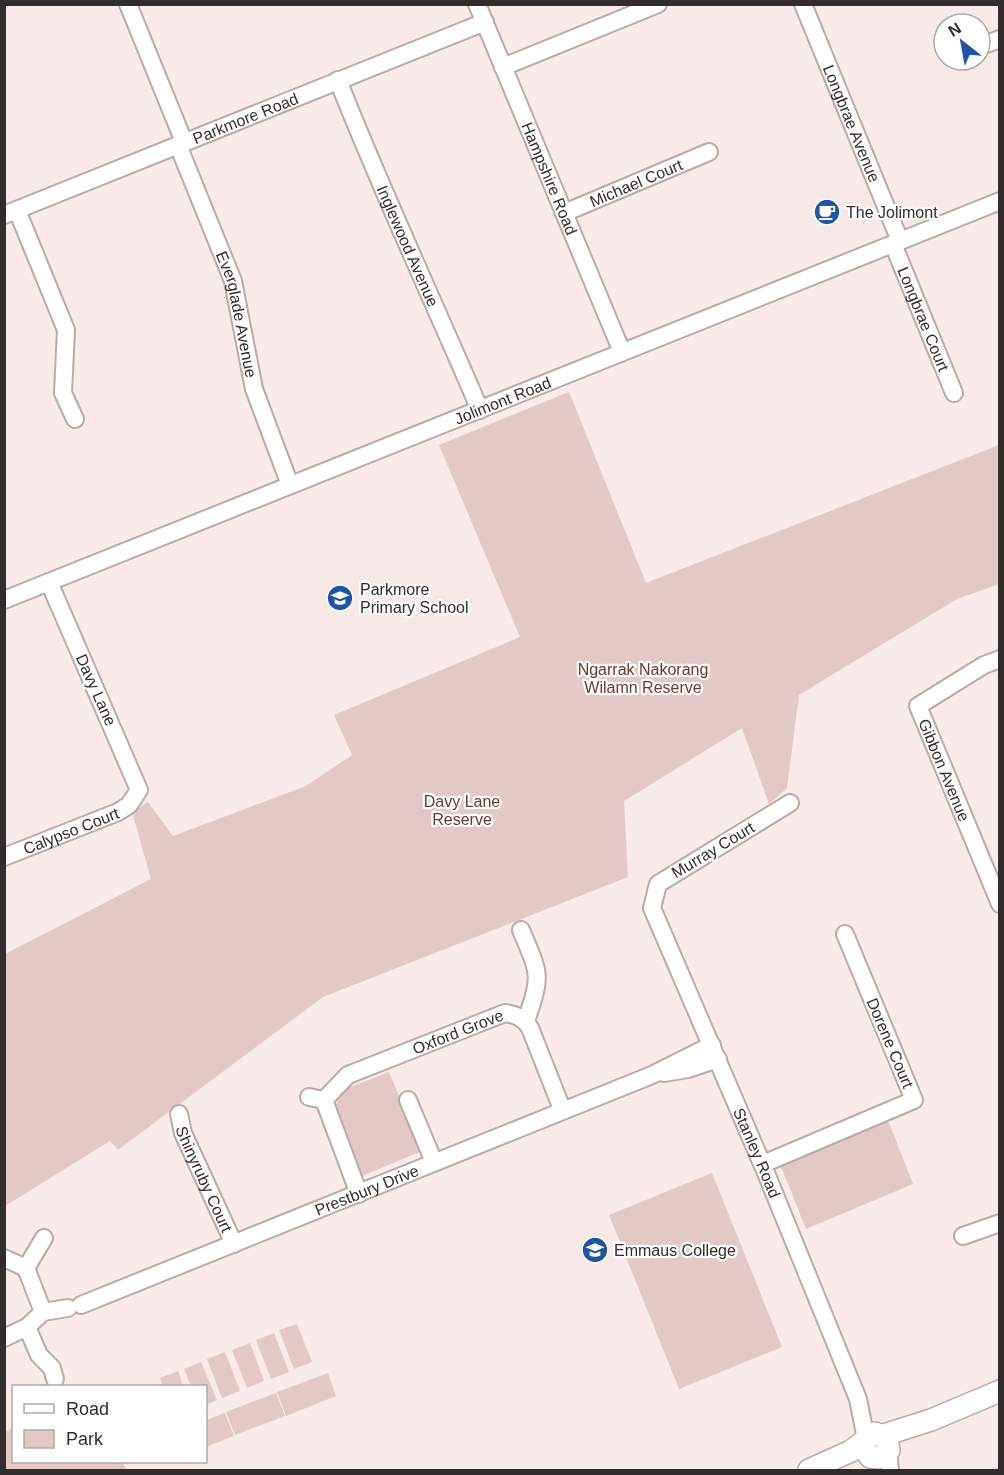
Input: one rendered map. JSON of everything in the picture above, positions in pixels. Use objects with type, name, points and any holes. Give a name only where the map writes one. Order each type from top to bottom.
[{"type":"main road","points":[[816,1468],[879,1451],[931,1420],[999,1391]]},
{"type":"street","name":"Everglade Avenue","points":[[128,4],[233,281],[254,389],[290,485]]},
{"type":"street","name":"Hampshire Road","points":[[477,4],[622,352]]},
{"type":"street","points":[[503,67],[658,4]]},
{"type":"street","name":"Longbrae Avenue","points":[[803,4],[897,242]]},
{"type":"street","name":"Parkmore Road","points":[[11,212],[484,22]]},
{"type":"street","name":"Inglewood Avenue","points":[[338,80],[386,201],[429,290],[480,410]]},
{"type":"street","name":"Michael Court","points":[[564,213],[709,152]]},
{"type":"street","name":"Jolimont Road","points":[[4,600],[999,201]]},
{"type":"street","points":[[11,212],[66,330],[63,393],[75,419]]},
{"type":"street","name":"Longbrae Court","points":[[897,242],[954,393]]},
{"type":"street","name":"Davy Lane","points":[[49,582],[139,789],[133,798]]},
{"type":"street","name":"Gibbon Avenue","points":[[992,662],[918,706],[999,904]]},
{"type":"street","name":"Calypso Court","points":[[4,857],[118,812],[129,805],[133,798]]},
{"type":"street","name":"Murray Court","points":[[652,908],[657,884],[790,803]]},
{"type":"street","name":"Stanley Road","points":[[652,908],[763,1164],[879,1451]]},
{"type":"street","points":[[521,930],[538,972],[538,982],[526,1021]]},
{"type":"street","name":"Dorene Court","points":[[763,1164],[914,1100],[845,934]]},
{"type":"street","name":"Oxford Grove","points":[[359,1194],[316,1098],[348,1075],[505,1013],[516,1015],[526,1021],[562,1109]]},
{"type":"street","name":"Prestbury Drive","points":[[44,1312],[74,1306],[234,1244],[562,1109],[652,1075],[688,1069],[715,1052]]},
{"type":"street","points":[[408,1100],[434,1162]]},
{"type":"street","name":"Shinyruby Court","points":[[179,1114],[183,1133],[234,1244]]},
{"type":"street","points":[[963,1236],[999,1223]]},
{"type":"street","points":[[26,1268],[44,1238]]},
{"type":"street","points":[[4,1258],[26,1268],[44,1312],[27,1327],[4,1338]]},
{"type":"street","points":[[27,1327],[40,1358],[52,1368],[55,1379]]},
{"type":"green space","points":[[569,392],[646,583],[999,445],[999,584],[957,599],[799,695],[787,788],[769,804],[742,728],[624,801],[628,877],[323,997],[118,1150],[110,1141],[5,1206],[5,954],[151,879],[132,812],[148,802],[173,836],[306,786],[352,755],[334,715],[520,637],[439,445]]},
{"type":"green space","points":[[389,1072],[422,1151],[360,1177],[333,1111],[343,1090]]},
{"type":"green space","points":[[888,1120],[913,1184],[806,1229],[780,1164]]},
{"type":"green space","points":[[712,1173],[782,1347],[679,1389],[609,1215]]},
{"type":"green space","points":[[297,1324],[312,1362],[294,1369],[279,1330]]},
{"type":"green space","points":[[274,1333],[289,1372],[271,1379],[256,1340]]},
{"type":"green space","points":[[250,1343],[264,1381],[247,1388],[232,1350]]},
{"type":"green space","points":[[225,1352],[240,1391],[222,1398],[207,1359]]},
{"type":"green space","points":[[201,1362],[217,1400],[207,1405],[207,1385],[191,1385],[184,1369]]},
{"type":"green space","points":[[178,1371],[183,1385],[163,1385],[160,1378]]},
{"type":"green space","points":[[328,1373],[336,1396],[286,1416],[277,1392]]},
{"type":"green space","points":[[276,1393],[285,1416],[235,1435],[226,1412]]},
{"type":"green space","points":[[225,1413],[234,1436],[207,1447],[207,1420]]},
{"type":"green space","points":[[12,1428],[12,1463],[123,1463],[127,1470],[5,1470],[5,1432]]},
{"type":"place","name":"The Jolimont","points":[[827,212]]},
{"type":"place","name":"Parkmore Primary School","points":[[340,598]]},
{"type":"place","name":"Emmaus College","points":[[595,1250]]},
{"type":"park label","name":"Ngarrak Nakorang Wilamn Reserve","points":[[643,678]]},
{"type":"park label","name":"Davy Lane Reserve","points":[[462,810]]}]
